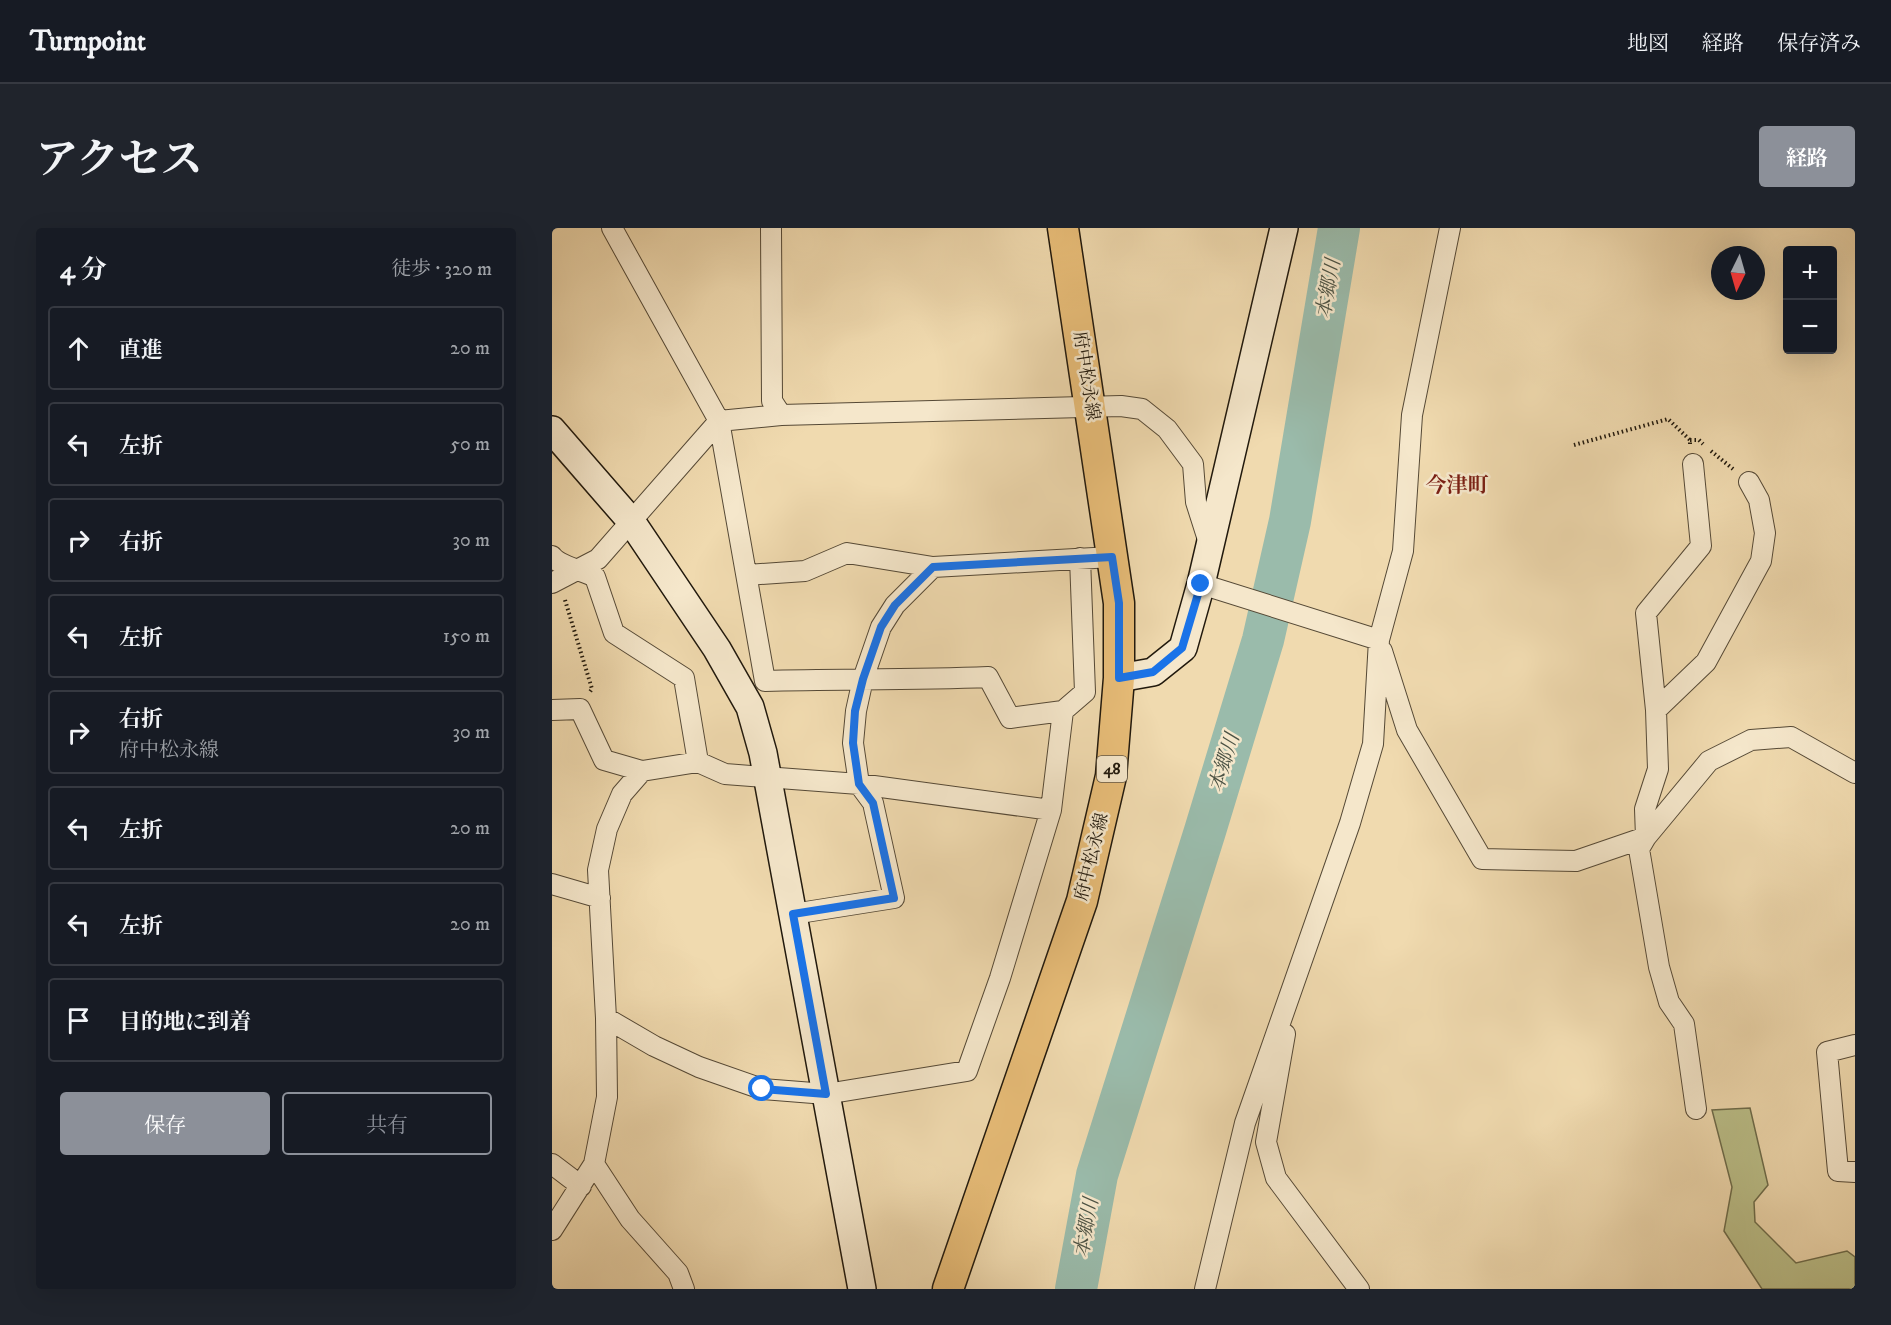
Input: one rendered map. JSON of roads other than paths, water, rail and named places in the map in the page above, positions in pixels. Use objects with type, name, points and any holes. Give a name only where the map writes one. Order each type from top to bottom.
[{"type":"main road","name":"府中松永線","points":[[948,1289],[1082,902],[1111,776],[1119,678],[1119,603],[1063,228]]},
{"type":"street","points":[[612,228],[719,421],[765,681],[863,679],[911,681],[988,677],[1010,718],[1063,711],[1085,692],[1080,558]]},
{"type":"street","points":[[771,228],[772,401],[781,415]]},
{"type":"street","points":[[1119,678],[1153,672],[1182,648],[1211,587],[1210,546],[1284,228]]},
{"type":"street","points":[[1359,1289],[1276,1178],[1266,1142],[1287,999],[1350,823],[1373,744],[1379,640],[1403,551],[1412,415],[1450,228]]},
{"type":"street","points":[[555,581],[597,559],[719,421],[781,415],[1121,406],[1142,409],[1167,429],[1193,464],[1196,502],[1210,546]]},
{"type":"street","points":[[552,429],[631,521],[717,650],[750,707],[764,753],[862,1289]]},
{"type":"street","points":[[1646,837],[1645,809],[1658,769],[1656,710],[1646,613],[1701,546],[1693,464]]},
{"type":"street","points":[[1656,710],[1706,662],[1761,561],[1765,533],[1758,500],[1749,482]]},
{"type":"street","points":[[747,575],[805,571],[847,553],[933,567],[1112,557]]},
{"type":"street","points":[[552,556],[556,561],[580,569],[595,578],[614,633],[684,678],[698,762]]},
{"type":"street","points":[[793,914],[894,898],[873,803],[859,784],[853,743],[855,711],[863,679],[881,627],[895,605],[933,567]]},
{"type":"street","points":[[1211,587],[1379,640]]},
{"type":"street","points":[[1379,640],[1407,730],[1482,859],[1576,861],[1646,837]]},
{"type":"street","points":[[552,710],[580,709],[604,760],[642,771],[698,762],[725,774],[859,784],[1051,810]]},
{"type":"street","points":[[606,1018],[654,1046],[699,1067],[762,1089],[826,1094],[966,1071],[1000,978],[1051,810],[1063,711]]},
{"type":"street","points":[[1696,1109],[1684,1024],[1669,1002],[1659,967],[1639,849],[1646,837],[1709,761],[1751,740],[1791,737],[1855,773]]},
{"type":"street","points":[[552,1230],[594,1164],[607,1097],[606,1018],[598,870],[607,829],[622,794],[642,771]]},
{"type":"street","points":[[552,884],[600,898]]},
{"type":"street","points":[[1205,1289],[1245,1122],[1280,1035]]},
{"type":"street","points":[[1855,1045],[1827,1052],[1838,1171],[1855,1172]]},
{"type":"street","points":[[552,1164],[581,1186]]},
{"type":"street","points":[[594,1164],[630,1219],[678,1273],[684,1289]]},
{"type":"waterway","name":"本郷川","points":[[1076,1289],[1097,1175],[1263,640],[1290,521],[1339,228]]},
{"type":"district","name":"今津町","points":[[1457,486]]}]
